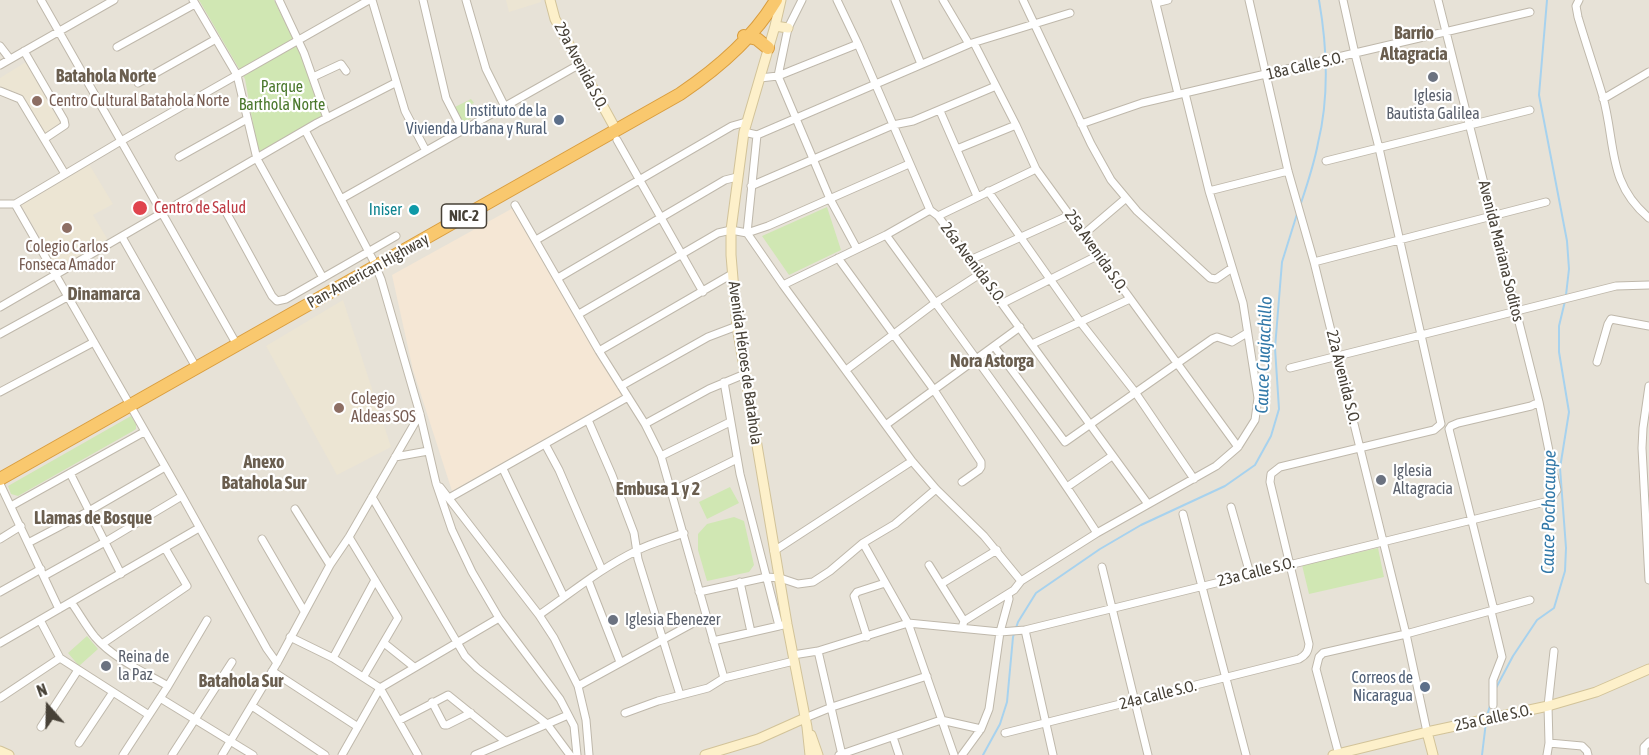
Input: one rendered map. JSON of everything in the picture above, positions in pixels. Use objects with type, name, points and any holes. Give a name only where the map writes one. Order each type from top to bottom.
[{"type":"highway","name":"Pan-American Highway","points":[[0,471],[235,342],[373,259],[615,131],[744,36],[774,0]]},
{"type":"highway","points":[[744,36],[757,39],[768,48]]},
{"type":"highway","name":"Pan-American Highway","points":[[0,482],[193,362],[235,342]]},
{"type":"main road","name":"29a Avenida S.O.","points":[[550,0],[555,19],[615,131]]},
{"type":"main road","name":"Avenida Héroes de Batahola","points":[[781,0],[745,127],[731,230],[732,274],[737,326],[780,578],[783,625],[793,658],[810,755]]},
{"type":"main road","points":[[775,26],[788,28]]},
{"type":"main road","name":"25a Calle S.O.","points":[[1337,755],[1427,732],[1548,706],[1596,692],[1649,669]]},
{"type":"main road","name":"Avenida Héroes de Batahola","points":[[806,722],[819,755]]},
{"type":"main road","points":[[705,755],[806,722]]},
{"type":"main road","name":"22a Avenida S.O.","points":[[1427,732],[1433,755]]},
{"type":"main road","points":[[0,751],[9,755]]},
{"type":"street","points":[[41,0],[164,213],[235,342]]},
{"type":"street","points":[[0,65],[114,0]]},
{"type":"street","points":[[0,204],[15,204],[121,141],[371,0],[408,119],[426,151]]},
{"type":"street","points":[[423,0],[446,98],[463,131]]},
{"type":"street","points":[[465,0],[486,69],[505,107]]},
{"type":"street","points":[[801,0],[788,28],[778,76],[830,199],[857,249]]},
{"type":"street","name":"26a Avenida S.O.","points":[[837,0],[930,210],[938,216],[1003,303],[1148,504]]},
{"type":"street","points":[[895,0],[921,64]]},
{"type":"street","name":"25a Avenida S.O.","points":[[943,0],[996,86],[1036,169],[1238,447]]},
{"type":"street","points":[[1023,0],[1082,124],[1111,180],[1125,199],[1210,278],[1216,279],[1232,268]]},
{"type":"street","points":[[929,566],[963,624],[1008,594],[1021,581],[1097,533],[1216,466],[1238,447],[1251,429],[1258,410],[1258,398],[1242,303],[1156,1],[1168,0]]},
{"type":"street","name":"22a Avenida S.O.","points":[[1249,0],[1288,171],[1314,262],[1406,634],[1427,732]]},
{"type":"street","points":[[1289,563],[1270,474],[1280,467],[1434,430],[1442,424],[1401,240],[1343,0]]},
{"type":"street","name":"Avenida Mariana Soditos","points":[[1438,0],[1539,402],[1557,490],[1549,501]]},
{"type":"street","points":[[1579,0],[1576,6],[1578,17],[1603,99],[1613,156],[1626,194],[1635,207],[1649,218]]},
{"type":"street","points":[[282,1],[327,118]]},
{"type":"street","points":[[117,47],[194,2],[237,75],[257,159],[323,278]]},
{"type":"street","name":"18a Calle S.O.","points":[[1082,124],[1122,109],[1181,94],[1530,12]]},
{"type":"street","points":[[758,135],[971,43],[1070,14]]},
{"type":"street","points":[[138,83],[216,39]]},
{"type":"street","points":[[760,78],[778,76],[858,44]]},
{"type":"street","points":[[0,46],[10,59]]},
{"type":"street","points":[[24,51],[64,120],[65,125],[62,129],[44,139]]},
{"type":"street","points":[[313,77],[341,64],[346,71]]},
{"type":"street","points":[[341,199],[580,64]]},
{"type":"street","points":[[1603,99],[1649,72]]},
{"type":"street","points":[[0,307],[305,130],[395,83]]},
{"type":"street","points":[[751,186],[893,126],[939,111],[996,86]]},
{"type":"street","points":[[0,91],[20,99],[65,174]]},
{"type":"street","points":[[1326,161],[1530,110]]},
{"type":"street","points":[[939,111],[977,196]]},
{"type":"street","points":[[180,157],[247,119]]},
{"type":"street","points":[[957,149],[1016,124]]},
{"type":"street","points":[[536,240],[732,126],[745,127],[758,135]]},
{"type":"street","points":[[305,130],[373,259],[390,305],[436,483],[452,530],[472,572],[499,618],[560,699],[574,726],[577,755]]},
{"type":"street","points":[[615,131],[703,292]]},
{"type":"street","points":[[758,135],[747,233],[912,461],[936,489],[997,550],[1021,581]]},
{"type":"street","points":[[579,314],[718,233],[731,230],[747,233],[768,226],[909,165]]},
{"type":"street","points":[[938,216],[988,190],[1036,169]]},
{"type":"street","points":[[1209,191],[1288,171]]},
{"type":"street","points":[[558,278],[725,180],[737,177]]},
{"type":"street","points":[[988,190],[1081,323],[1135,392],[1194,479]]},
{"type":"street","points":[[1084,234],[1125,199]]},
{"type":"street","points":[[1314,262],[1546,202]]},
{"type":"street","points":[[15,204],[277,663]]},
{"type":"street","points":[[515,205],[662,456],[724,678]]},
{"type":"street","points":[[783,285],[930,210]]},
{"type":"street","points":[[226,212],[272,296],[278,301],[286,299],[323,278],[373,259],[396,236]]},
{"type":"street","points":[[970,261],[1071,215]]},
{"type":"street","points":[[886,234],[1067,487],[1097,533]]},
{"type":"street","points":[[122,237],[193,362]]},
{"type":"street","points":[[1003,303],[1099,255]]},
{"type":"street","points":[[838,258],[934,390],[981,462],[979,471],[962,482]]},
{"type":"street","points":[[599,351],[732,274]]},
{"type":"street","points":[[846,370],[935,303],[980,274]]},
{"type":"street","points":[[1290,368],[1616,286],[1649,285]]},
{"type":"street","points":[[0,334],[69,296]]},
{"type":"street","points":[[1032,344],[1130,299]]},
{"type":"street","points":[[1597,362],[1611,319],[1649,326]]},
{"type":"street","points":[[621,386],[708,337],[737,326]]},
{"type":"street","points":[[887,424],[1020,327]]},
{"type":"street","points":[[994,346],[1065,441],[1212,339],[1217,337],[1232,342],[1247,333]]},
{"type":"street","points":[[0,392],[94,342]]},
{"type":"street","points":[[645,424],[724,382],[745,374]]},
{"type":"street","points":[[713,641],[783,625],[767,577],[737,459],[724,382]]},
{"type":"street","points":[[1649,386],[1642,448],[1649,580]]},
{"type":"street","points":[[449,498],[628,397]]},
{"type":"street","points":[[1493,705],[1493,680],[1502,657],[1449,429],[1458,423],[1531,406],[1539,402]]},
{"type":"street","points":[[222,755],[277,663],[330,565],[349,537],[420,414]]},
{"type":"street","points":[[588,420],[634,534],[638,559],[680,695]]},
{"type":"street","points":[[662,456],[730,422]]},
{"type":"street","points":[[11,506],[144,432]]},
{"type":"street","points":[[545,444],[559,470],[602,570]]},
{"type":"street","points":[[395,457],[428,451]]},
{"type":"street","points":[[1067,487],[1112,456]]},
{"type":"street","points":[[672,491],[737,459]]},
{"type":"street","points":[[774,550],[912,461]]},
{"type":"street","points":[[28,543],[165,467]]},
{"type":"street","points":[[502,469],[525,512],[564,597]]},
{"type":"street","points":[[70,473],[121,574]]},
{"type":"street","points":[[0,482],[59,609]]},
{"type":"street","points":[[436,483],[539,615],[563,653],[578,686],[586,720],[589,755]]},
{"type":"street","points":[[699,592],[767,577],[780,578],[798,584],[813,582],[863,543],[895,524],[936,489]]},
{"type":"street","points":[[0,592],[105,542],[182,496]]},
{"type":"street","points":[[372,497],[465,656],[547,724],[570,755]]},
{"type":"street","name":"23a Calle S.O.","points":[[625,713],[708,688],[724,678],[908,623],[963,624],[1000,632],[1022,630],[1549,501]]},
{"type":"street","points":[[1231,507],[1250,574]]},
{"type":"street","points":[[295,509],[330,565]]},
{"type":"street","points":[[1183,514],[1245,755]]},
{"type":"street","points":[[0,539],[21,526]]},
{"type":"street","points":[[0,643],[199,528]]},
{"type":"street","points":[[539,615],[602,570],[638,550],[684,533]]},
{"type":"street","points":[[349,537],[398,618],[364,676]]},
{"type":"street","points":[[262,539],[304,611]]},
{"type":"street","points":[[863,543],[908,623],[954,755]]},
{"type":"street","points":[[102,644],[187,586],[165,548]]},
{"type":"street","points":[[941,584],[997,550]]},
{"type":"street","name":"24a Calle S.O.","points":[[1005,733],[1299,660],[1308,651],[1309,644],[1289,563]]},
{"type":"street","points":[[1102,567],[1148,755]]},
{"type":"street","points":[[333,658],[375,580]]},
{"type":"street","points":[[588,580],[620,662]]},
{"type":"street","points":[[740,582],[751,632]]},
{"type":"street","points":[[867,637],[854,596],[857,592],[885,583]]},
{"type":"street","points":[[962,755],[981,729],[989,709],[1000,632],[1008,606],[1008,594]]},
{"type":"street","points":[[1337,755],[1316,669],[1319,657],[1323,653],[1406,634],[1530,600]]},
{"type":"street","points":[[71,602],[93,635],[113,654],[168,686]]},
{"type":"street","points":[[578,686],[706,616]]},
{"type":"street","points":[[342,755],[380,688],[499,618]]},
{"type":"street","points":[[40,620],[60,658],[149,715]]},
{"type":"street","points":[[123,755],[207,620]]},
{"type":"street","points":[[1022,630],[1053,755]]},
{"type":"street","points":[[290,636],[333,658],[380,688],[418,755]]},
{"type":"street","points":[[384,643],[414,667]]},
{"type":"street","points":[[818,651],[841,755],[941,720],[981,729]]},
{"type":"street","points":[[1547,755],[1550,743],[1548,706],[1554,651]]},
{"type":"street","points":[[0,698],[60,658]]},
{"type":"street","points":[[172,755],[231,662]]},
{"type":"street","points":[[41,727],[78,670]]},
{"type":"street","points":[[272,671],[358,727]]},
{"type":"street","points":[[806,722],[832,706],[927,676]]},
{"type":"street","points":[[80,744],[113,692]]},
{"type":"street","points":[[399,720],[448,695],[505,741]]},
{"type":"street","points":[[160,698],[253,755]]},
{"type":"street","points":[[432,702],[444,725],[471,713]]},
{"type":"street","points":[[252,706],[325,755]]},
{"type":"street","points":[[475,755],[493,751],[505,741],[568,715]]},
{"type":"street","points":[[893,737],[899,755]]},
{"type":"street","points":[[1644,755],[1644,747],[1649,742]]},
{"type":"street","points":[[1550,743],[1582,746],[1587,751],[1587,755]]},
{"type":"shaded area","points":[[0,0],[1649,0],[1649,755],[0,755]]},
{"type":"shaded area","points":[[506,0],[541,0],[541,2],[509,12]]},
{"type":"shaded area","name":"Centro Cultural Batahola Norte","points":[[29,60],[65,125],[44,139],[23,103],[0,91],[0,78]]},
{"type":"shaded area","name":"Colegio Carlos Fonseca Amador","points":[[89,164],[113,204],[93,215],[108,240],[58,269],[21,205]]},
{"type":"shaded area","points":[[513,208],[623,395],[452,491],[413,370],[392,275]]},
{"type":"shaded area","name":"Colegio Aldeas SOS","points":[[343,300],[391,447],[337,475],[266,346]]},
{"type":"green space","name":"Parque Barthola Norte","points":[[199,0],[274,0],[301,55],[323,115],[266,150],[258,152],[245,79]]},
{"type":"green space","points":[[471,99],[474,103],[469,105],[475,116],[463,123],[455,107]]},
{"type":"green space","points":[[827,207],[841,250],[789,275],[762,236]]},
{"type":"green space","points":[[131,416],[136,424],[136,429],[133,431],[18,496],[11,494],[8,486]]},
{"type":"green space","points":[[730,487],[739,503],[707,519],[699,502]]},
{"type":"green space","points":[[734,517],[744,521],[754,565],[749,572],[707,581],[698,550],[698,534],[707,524]]},
{"type":"green space","points":[[1378,548],[1384,577],[1309,594],[1302,565]]},
{"type":"green space","points":[[87,636],[98,649],[79,666],[68,653]]},
{"type":"waterway","name":"Cauce Cuajachillo","points":[[1300,206],[1314,159],[1324,108],[1325,54],[1319,0]]},
{"type":"waterway","name":"Cauce Pochocuape","points":[[1547,0],[1539,95],[1567,241],[1569,269],[1566,295]]},
{"type":"waterway","name":"Cauce Cuajachillo","points":[[983,755],[1000,724],[1007,702],[1013,637],[1018,622],[1036,593],[1100,549],[1141,525],[1225,486],[1255,465],[1271,436],[1279,409],[1275,348],[1282,262],[1297,214]]},
{"type":"waterway","name":"Cauce Pochocuape","points":[[1496,688],[1513,656],[1537,620],[1554,608],[1565,571],[1566,548],[1560,468],[1569,412],[1559,352],[1559,326],[1565,301]]},
{"type":"waterway","name":"Cauce Pochocuape","points":[[1487,716],[1491,702]]},
{"type":"waterway","name":"Cauce Pochocuape","points":[[1482,755],[1486,722]]},
{"type":"place","name":"Iglesia Bautista Galilea","points":[[1433,77]]},
{"type":"place","name":"Centro Cultural Batahola Norte","points":[[37,101]]},
{"type":"place","name":"Instituto de la Vivienda Urbana y Rural","points":[[559,120]]},
{"type":"place","name":"Centro de Salud","points":[[140,208]]},
{"type":"place","name":"Iniser","points":[[414,210]]},
{"type":"place","name":"Colegio Carlos Fonseca Amador","points":[[67,228]]},
{"type":"place","name":"Colegio Aldeas SOS","points":[[339,408]]},
{"type":"place","name":"Iglesia Altagracia","points":[[1381,480]]},
{"type":"place","name":"Iglesia Ebenezer","points":[[613,620]]},
{"type":"place","name":"Reina de la Paz","points":[[106,666]]},
{"type":"place","name":"Correos de Nicaragua","points":[[1425,687]]},
{"type":"district","name":"Barrio Altagracia","points":[[1414,43]]},
{"type":"district","name":"Batahola Norte","points":[[106,76]]},
{"type":"district","name":"Dinamarca","points":[[104,294]]},
{"type":"district","name":"Nora Astorga","points":[[992,361]]},
{"type":"district","name":"Anexo Batahola Sur","points":[[264,472]]},
{"type":"district","name":"Embusa 1 y 2","points":[[658,489]]},
{"type":"district","name":"Llamas de Bosque","points":[[93,518]]},
{"type":"district","name":"Batahola Sur","points":[[241,681]]}]
